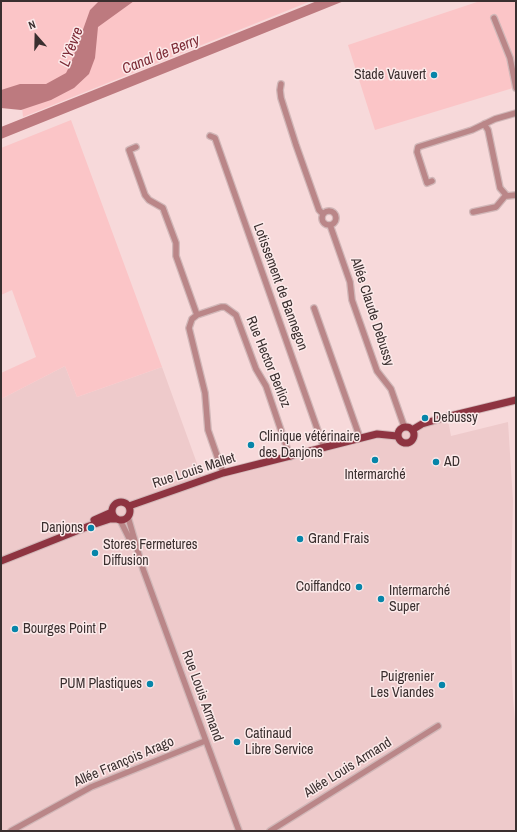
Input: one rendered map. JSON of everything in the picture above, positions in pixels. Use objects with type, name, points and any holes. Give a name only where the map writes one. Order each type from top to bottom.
[{"type":"main road","points":[[397,436],[399,430],[404,426],[412,430],[422,424],[446,417],[516,400]]},
{"type":"main road","name":"Rue Louis Mallet","points":[[1,557],[112,512],[114,506],[118,502],[129,506],[223,473],[377,434],[397,436],[403,443],[410,442],[414,436],[412,430]]},
{"type":"main road","points":[[1,561],[89,526],[110,519],[128,517],[130,512],[129,506]]},
{"type":"main road","points":[[112,512],[118,519]]},
{"type":"street","points":[[494,18],[510,58],[516,88]]},
{"type":"street","name":"Allée Claude Debussy","points":[[281,84],[281,98],[319,210],[323,214],[323,223],[330,225],[335,222],[334,213],[328,211],[323,214]]},
{"type":"street","points":[[432,182],[427,183],[417,152],[418,147],[495,119],[516,113]]},
{"type":"street","points":[[484,124],[488,130],[500,188],[506,195],[516,195]]},
{"type":"street","name":"Lotissement de Bannegon","points":[[210,136],[215,138],[324,448]]},
{"type":"street","points":[[136,147],[129,150],[145,195],[163,208],[176,244],[176,256],[197,316],[192,319],[189,328],[206,397],[208,430],[223,473]]},
{"type":"street","points":[[473,212],[496,207],[506,195]]},
{"type":"street","name":"Allée Claude Debussy","points":[[330,225],[350,282],[352,300],[377,371],[391,389],[404,426]]},
{"type":"street","name":"Rue Hector Berlioz","points":[[197,316],[221,307],[225,307],[236,315],[256,369],[266,386],[290,456]]},
{"type":"street","points":[[314,308],[360,438]]},
{"type":"street","name":"Rue Louis Armand","points":[[128,517],[143,569],[239,831]]},
{"type":"street","name":"Rue Louis Armand","points":[[118,519],[143,569]]},
{"type":"street","name":"Allée Louis Armand","points":[[270,831],[438,726]]},
{"type":"street","name":"Allée François Arago","points":[[11,831],[91,786],[205,741]]},
{"type":"shaded area","points":[[1,1],[311,1],[23,117],[20,85],[1,90]]},
{"type":"shaded area","points":[[99,1],[134,1],[98,27],[95,58],[89,74],[74,88],[51,100],[21,110],[1,108],[1,90],[20,84],[46,84],[66,73],[90,10]]},
{"type":"shaded area","points":[[317,1],[344,1],[1,139],[1,127]]},
{"type":"shaded area","name":"Stade Vauvert","points":[[480,1],[516,1],[516,62],[508,63],[513,88],[375,130],[348,45]]},
{"type":"shaded area","points":[[71,120],[162,367],[77,397],[65,366],[1,399],[1,373],[36,357],[12,290],[1,295],[1,148]]},
{"type":"shaded area","points":[[65,366],[77,397],[162,367],[203,480],[426,422],[448,420],[451,436],[508,422],[513,501],[510,617],[513,698],[516,731],[515,831],[1,831],[1,399]]},
{"type":"place","name":"Stade Vauvert","points":[[434,75]]},
{"type":"place","name":"Debussy","points":[[425,418]]},
{"type":"place","name":"Clinique vétérinaire des Danjons","points":[[251,445]]},
{"type":"place","name":"Intermarché","points":[[375,460]]},
{"type":"place","name":"AD","points":[[436,462]]},
{"type":"place","name":"Danjons","points":[[91,528]]},
{"type":"place","name":"Grand Frais","points":[[300,539]]},
{"type":"place","name":"Stores Fermetures Diffusion","points":[[95,553]]},
{"type":"place","name":"Coiffandco","points":[[359,587]]},
{"type":"place","name":"Intermarché Super","points":[[381,599]]},
{"type":"place","name":"Bourges Point P","points":[[15,629]]},
{"type":"place","name":"PUM Plastiques","points":[[150,684]]},
{"type":"place","name":"Puigrenier Les Viandes","points":[[442,685]]},
{"type":"place","name":"Catinaud Libre Service","points":[[237,742]]},
{"type":"water label","name":"L'Yèvre","points":[[72,47]]},
{"type":"water label","name":"Canal de Berry","points":[[161,55]]}]
